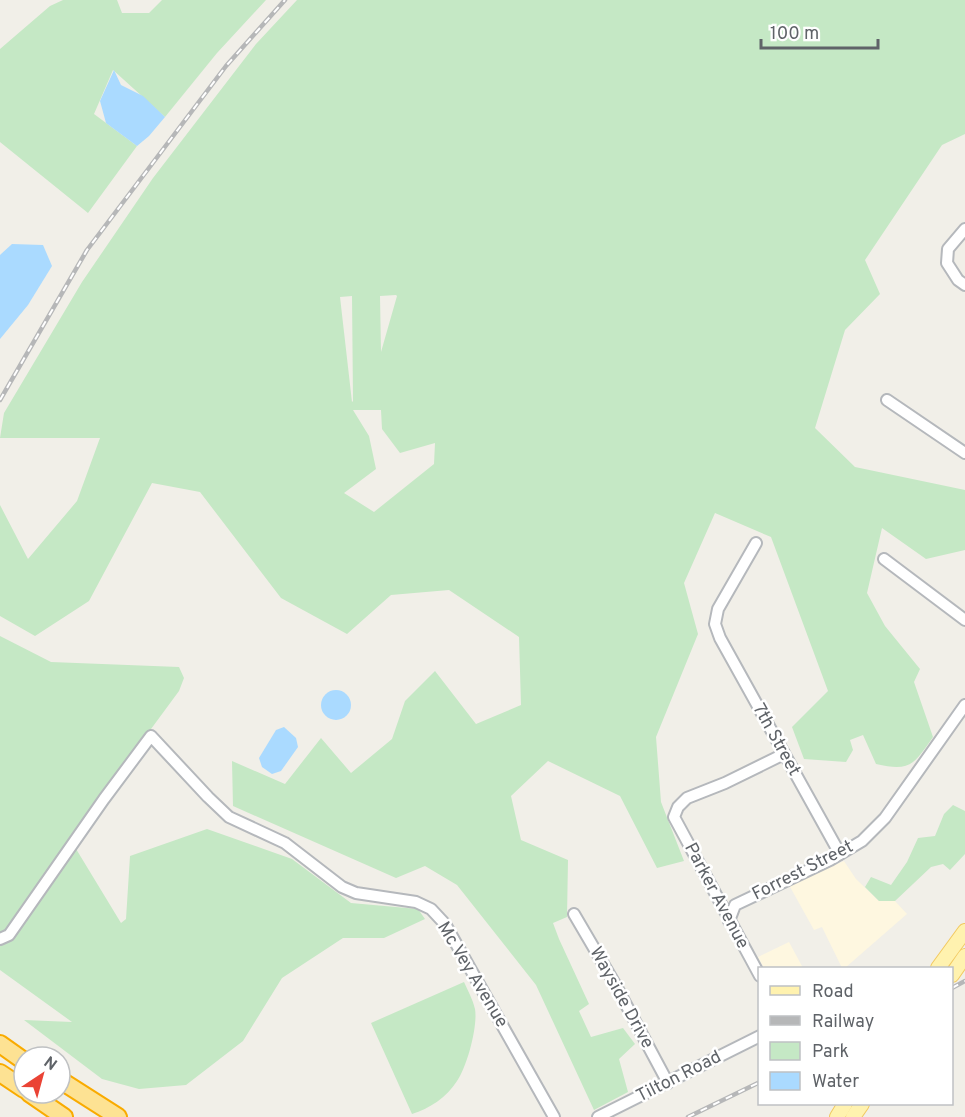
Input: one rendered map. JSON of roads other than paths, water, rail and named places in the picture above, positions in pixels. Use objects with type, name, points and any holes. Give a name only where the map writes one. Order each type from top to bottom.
[{"type":"highway","points":[[72,1088],[118,1117]]},
{"type":"highway","points":[[72,1095],[104,1117]]},
{"type":"highway","points":[[46,1105],[62,1117]]},
{"type":"main road","points":[[939,967],[965,931]]},
{"type":"main road","points":[[953,972],[965,956]]},
{"type":"street","points":[[965,229],[948,249],[947,263],[965,285]]},
{"type":"street","points":[[887,400],[965,453]]},
{"type":"street","name":"7th Street","points":[[756,543],[718,609],[715,624],[720,638],[840,854]]},
{"type":"street","points":[[884,559],[965,620]]},
{"type":"street","name":"Forrest Street","points":[[729,921],[735,905],[862,841],[885,818],[965,705]]},
{"type":"street","name":"Mc Vey Avenue","points":[[0,939],[9,935],[104,799],[152,736],[208,797],[230,817],[285,843],[342,887],[356,893],[416,902],[431,909],[445,924],[554,1117]]},
{"type":"street","name":"Parker Avenue","points":[[758,974],[674,817],[678,807],[687,798],[725,783],[784,754]]},
{"type":"street","name":"Wayside Drive","points":[[574,914],[615,984],[668,1083]]},
{"type":"street","name":"Tilton Road","points":[[598,1117],[758,1037]]},
{"type":"water","points":[[114,70],[121,85],[143,96],[165,117],[137,146],[106,123],[100,101]]},
{"type":"water","points":[[12,244],[43,245],[52,266],[28,305],[0,339],[0,255]]},
{"type":"water","points":[[336,690],[347,694],[351,705],[347,716],[336,720],[325,716],[321,705],[325,694]]},
{"type":"water","points":[[284,727],[296,738],[298,747],[281,771],[272,774],[262,767],[259,758],[276,730]]},
{"type":"railway","points":[[0,400],[87,250],[226,66],[285,0]]},
{"type":"railway","points":[[953,987],[965,981]]},
{"type":"railway","points":[[688,1117],[758,1083]]}]
